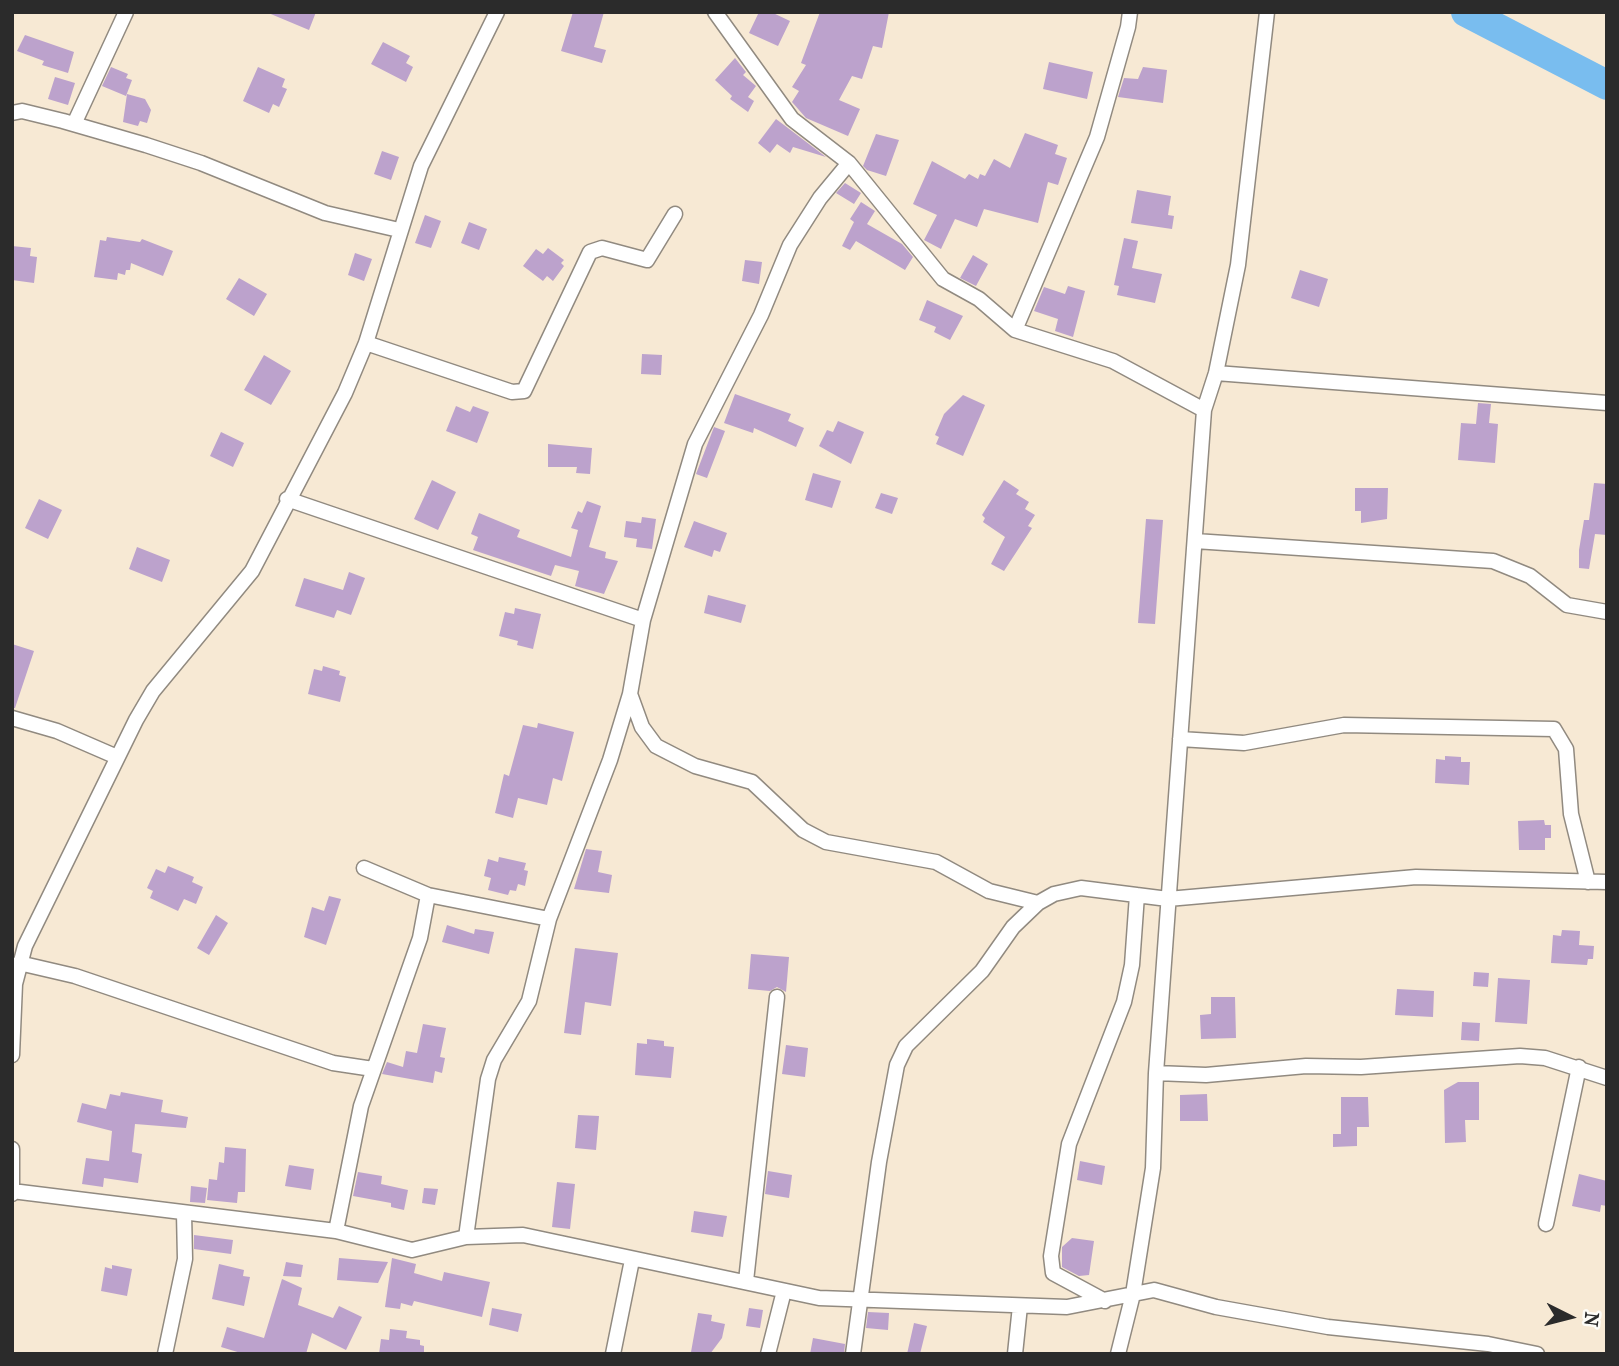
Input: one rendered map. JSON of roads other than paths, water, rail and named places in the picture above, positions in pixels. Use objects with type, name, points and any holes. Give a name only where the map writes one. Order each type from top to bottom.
[{"type":"street","points":[[74,124],[125,12]]},
{"type":"street","points":[[12,1055],[19,963],[117,757],[153,691],[252,571],[286,499],[345,393],[366,343],[399,230],[435,135],[469,74],[497,12]]},
{"type":"street","points":[[715,12],[792,119],[849,163],[943,279],[979,299],[1015,330],[1113,361],[1204,410]]},
{"type":"street","points":[[1015,330],[1097,137],[1130,12]]},
{"type":"street","points":[[1118,1354],[1133,1294],[1153,1168],[1156,1073],[1204,410],[1216,373],[1238,265],[1267,12]]},
{"type":"street","points":[[12,113],[22,111],[74,124],[201,163],[325,213],[399,230]]},
{"type":"street","points":[[466,1237],[488,1079],[494,1060],[529,1001],[549,919],[610,760],[630,694],[643,620],[695,444],[761,315],[790,245],[820,198],[849,163]]},
{"type":"street","points":[[366,343],[512,392],[524,391],[590,252],[602,248],[646,260],[676,214]]},
{"type":"street","points":[[1216,373],[1607,402]]},
{"type":"street","points":[[286,499],[643,620]]},
{"type":"street","points":[[1195,541],[1493,561],[1530,576],[1567,605],[1607,612]]},
{"type":"street","points":[[630,694],[642,727],[656,746],[695,766],[752,782],[803,830],[826,842],[936,862],[989,891],[1038,903]]},
{"type":"street","points":[[12,718],[57,731],[117,757]]},
{"type":"street","points":[[1180,739],[1244,743],[1344,725],[1554,729],[1566,749],[1571,814],[1588,882]]},
{"type":"street","points":[[364,868],[428,895],[549,919]]},
{"type":"street","points":[[853,1354],[878,1162],[897,1065],[906,1046],[982,971],[1013,927],[1038,903],[1054,894],[1081,888],[1168,899],[1416,877],[1607,883]]},
{"type":"street","points":[[336,1231],[361,1106],[421,938],[428,895]]},
{"type":"street","points":[[1105,1301],[1053,1273],[1051,1256],[1069,1144],[1124,1002],[1132,965],[1137,895]]},
{"type":"street","points":[[19,963],[75,976],[333,1063],[373,1069]]},
{"type":"street","points":[[746,1281],[777,997]]},
{"type":"street","points":[[1156,1073],[1206,1075],[1306,1066],[1362,1067],[1520,1056],[1545,1058],[1607,1078]]},
{"type":"street","points":[[1546,1224],[1579,1067]]},
{"type":"street","points":[[12,1149],[12,1192],[336,1231],[412,1250],[466,1237],[523,1235],[819,1297],[1067,1307],[1133,1294],[1165,1292],[1216,1307],[1328,1327],[1488,1344],[1537,1354]]},
{"type":"street","points":[[165,1354],[185,1259],[184,1213]]},
{"type":"street","points":[[613,1354],[632,1259]]},
{"type":"street","points":[[768,1354],[784,1291]]},
{"type":"street","points":[[1015,1354],[1020,1307]]},
{"type":"waterway","points":[[1466,12],[1607,85]]}]
